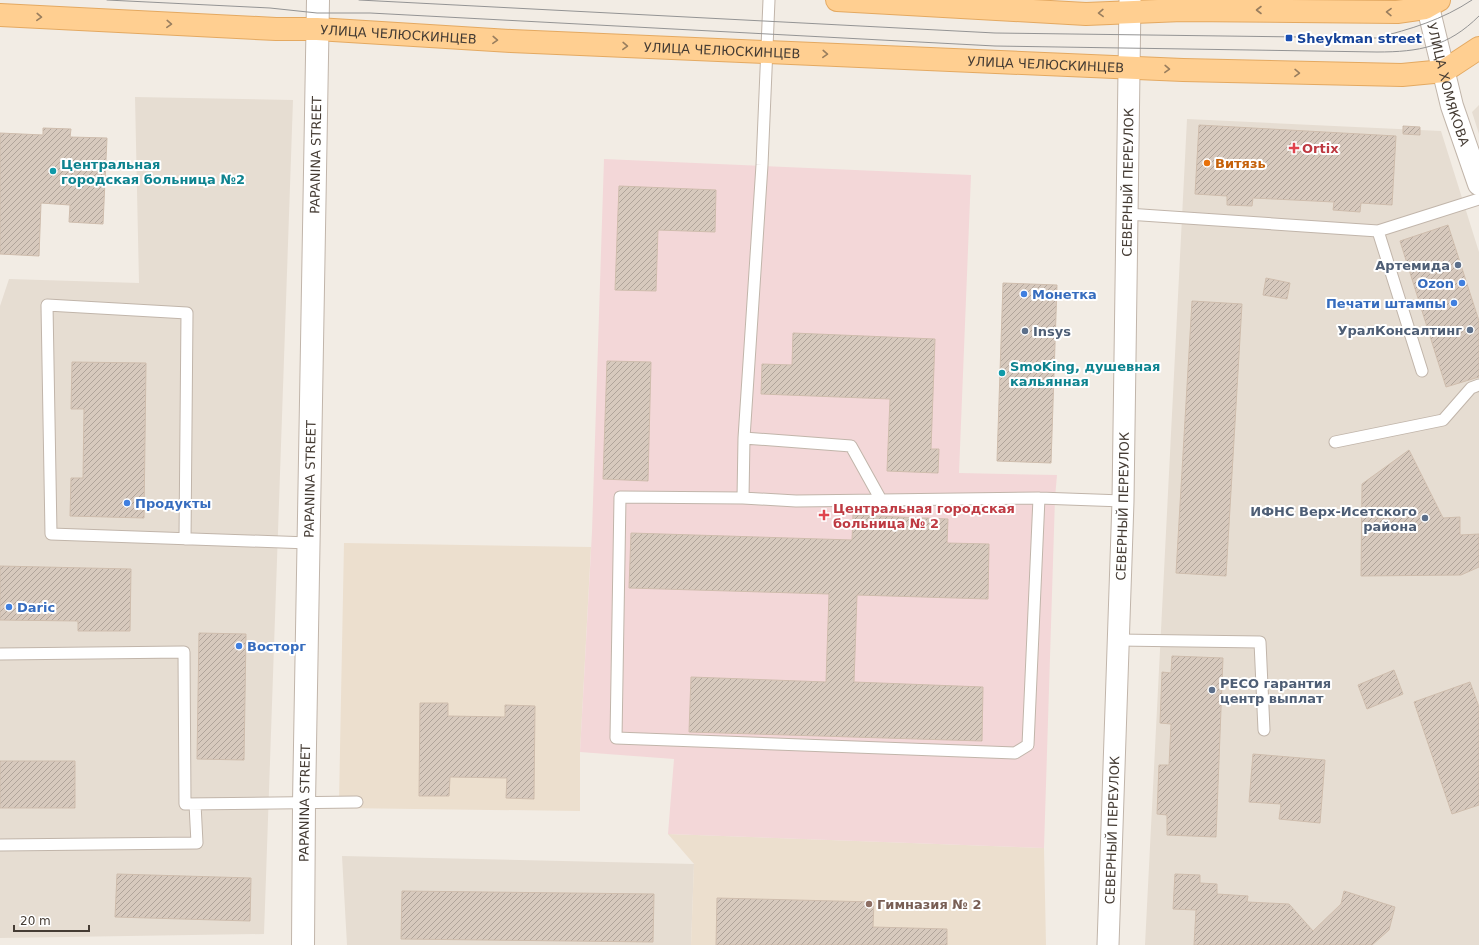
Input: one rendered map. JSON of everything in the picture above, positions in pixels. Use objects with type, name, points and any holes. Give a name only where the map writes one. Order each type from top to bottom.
[{"type":"main road","points":[[837,0],[1086,14],[1130,6],[1182,10],[1398,12],[1433,3]]},
{"type":"main road","name":"УЛИЦА ЧЕЛЮСКИНЦЕВ","points":[[0,15],[276,29],[317,14],[503,40],[1128,68],[1402,75],[1444,71]]},
{"type":"main road","points":[[1444,71],[1479,48]]},
{"type":"street","name":"УЛИЦА ХОМЯКОВА","points":[[1433,3],[1444,71],[1452,106],[1479,184]]},
{"type":"street","name":"СЕВЕРНЫЙ ПЕРЕУЛОК","points":[[1108,945],[1123,502],[1130,6]]},
{"type":"street","name":"PAPANINA STREET","points":[[303,945],[317,14]]},
{"type":"lane","points":[[742,498],[744,438],[762,173],[769,0]]},
{"type":"lane","points":[[1127,214],[1378,231],[1479,199]]},
{"type":"lane","points":[[1378,231],[1422,371]]},
{"type":"lane","points":[[185,539],[187,313],[47,305],[51,534],[185,539],[309,543]]},
{"type":"lane","points":[[1335,442],[1443,420],[1471,388],[1479,385]]},
{"type":"lane","points":[[744,438],[851,446],[881,500]]},
{"type":"lane","points":[[1039,498],[1028,745],[1015,754],[616,738],[620,497],[742,498],[796,501],[1039,498],[1123,502]]},
{"type":"lane","points":[[1118,640],[1260,642],[1264,730]]},
{"type":"lane","points":[[0,654],[184,652],[184,804],[357,802]]},
{"type":"lane","points":[[0,845],[197,843],[195,804]]},
{"type":"shaded area","points":[[135,97],[293,100],[264,934],[0,938],[0,306],[9,279],[139,283]]},
{"type":"shaded area","points":[[1479,105],[1479,134],[1472,112]]},
{"type":"shaded area","points":[[1187,119],[1441,131],[1479,252],[1479,945],[1145,945]]},
{"type":"shaded area","name":"Центральная городская больница № 2","points":[[604,159],[971,175],[959,473],[1057,475],[1044,848],[668,834],[674,759],[580,752],[592,532]]},
{"type":"shaded area","points":[[344,543],[591,547],[580,752],[580,811],[340,808]]},
{"type":"shaded area","name":"Гимназия № 2","points":[[668,834],[1044,848],[1046,945],[691,945],[694,864]]},
{"type":"shaded area","points":[[342,856],[694,864],[691,945],[347,945]]},
{"type":"building","points":[[1199,125],[1396,136],[1392,205],[1361,203],[1360,212],[1333,210],[1334,202],[1253,198],[1252,206],[1227,205],[1227,196],[1195,194]]},
{"type":"building","points":[[1403,126],[1420,127],[1420,135],[1403,134]]},
{"type":"building","name":"Центральная городская больница №2","points":[[43,128],[71,129],[70,137],[107,138],[103,224],[69,222],[70,205],[41,203],[39,256],[0,254],[0,133],[43,135]]},
{"type":"building","points":[[619,186],[716,190],[715,232],[658,230],[656,291],[615,290]]},
{"type":"building","points":[[1448,225],[1479,321],[1479,377],[1446,387],[1400,241]]},
{"type":"building","points":[[1266,278],[1290,283],[1287,299],[1263,295]]},
{"type":"building","points":[[1003,283],[1057,285],[1051,463],[997,461]]},
{"type":"building","points":[[1192,301],[1242,304],[1226,576],[1176,573]]},
{"type":"building","points":[[793,333],[935,339],[931,449],[939,449],[938,473],[887,471],[890,399],[761,394],[762,364],[792,365]]},
{"type":"building","points":[[607,361],[651,362],[648,481],[603,479]]},
{"type":"building","points":[[72,362],[146,363],[144,518],[70,516],[71,478],[83,478],[84,409],[71,409]]},
{"type":"building","points":[[1409,450],[1443,518],[1460,517],[1460,535],[1479,534],[1479,567],[1461,575],[1361,576],[1362,484]]},
{"type":"building","points":[[853,515],[948,519],[947,543],[989,544],[988,599],[857,595],[854,682],[983,687],[982,741],[689,732],[691,677],[826,682],[829,594],[629,588],[631,533],[852,540]]},
{"type":"building","points":[[0,566],[131,569],[130,631],[78,631],[78,621],[0,620]]},
{"type":"building","points":[[199,633],[246,634],[244,760],[197,759]]},
{"type":"building","points":[[1172,656],[1223,658],[1216,837],[1167,835],[1167,815],[1157,814],[1159,765],[1169,765],[1171,724],[1160,723],[1162,672],[1171,673]]},
{"type":"building","points":[[1394,670],[1403,694],[1367,709],[1358,685]]},
{"type":"building","points":[[1470,682],[1479,707],[1479,805],[1452,814],[1414,702]]},
{"type":"building","points":[[420,703],[448,703],[448,716],[505,717],[505,705],[535,706],[534,799],[506,798],[507,778],[450,777],[449,796],[419,796]]},
{"type":"building","points":[[1253,754],[1325,760],[1320,823],[1279,819],[1281,804],[1249,802]]},
{"type":"building","points":[[0,761],[75,761],[75,808],[0,808]]},
{"type":"building","points":[[117,874],[251,878],[250,921],[115,917]]},
{"type":"building","points":[[1175,874],[1200,875],[1200,883],[1217,884],[1217,894],[1248,896],[1247,902],[1289,904],[1313,931],[1341,904],[1344,891],[1395,907],[1389,930],[1372,945],[1194,945],[1196,910],[1173,909]]},
{"type":"building","points":[[402,891],[654,894],[653,942],[401,939]]},
{"type":"building","points":[[717,898],[874,902],[873,927],[947,929],[947,945],[716,945]]},
{"type":"tram line","points":[[107,0],[270,8],[317,13],[370,13],[995,46],[1377,52],[1406,51],[1432,46],[1456,35],[1479,16]]},
{"type":"tram line","points":[[359,0],[995,33],[1376,38],[1426,23],[1449,13],[1472,0]]},
{"type":"place","name":"Sheykman street","points":[[1289,38]]},
{"type":"place","name":"Ortix","points":[[1294,148]]},
{"type":"place","name":"Витязь","points":[[1207,163]]},
{"type":"place","name":"Центральная городская больница №2","points":[[53,171]]},
{"type":"place","name":"Артемида","points":[[1458,265]]},
{"type":"place","name":"Ozon","points":[[1462,283]]},
{"type":"place","name":"Монетка","points":[[1024,294]]},
{"type":"place","name":"Печати штампы","points":[[1454,303]]},
{"type":"place","name":"УралКонсалтинг","points":[[1470,330]]},
{"type":"place","name":"Insys","points":[[1025,331]]},
{"type":"place","name":"SmoKing, душевная кальянная","points":[[1002,373]]},
{"type":"place","name":"Продукты","points":[[127,503]]},
{"type":"place","name":"Центральная городская больница № 2","points":[[824,515]]},
{"type":"place","name":"ИФНС Верх-Исетского района","points":[[1425,518]]},
{"type":"place","name":"Daric","points":[[9,607]]},
{"type":"place","name":"Восторг","points":[[239,646]]},
{"type":"place","name":"РЕСО гарантия центр выплат","points":[[1212,690]]},
{"type":"place","name":"Гимназия № 2","points":[[869,904]]}]
